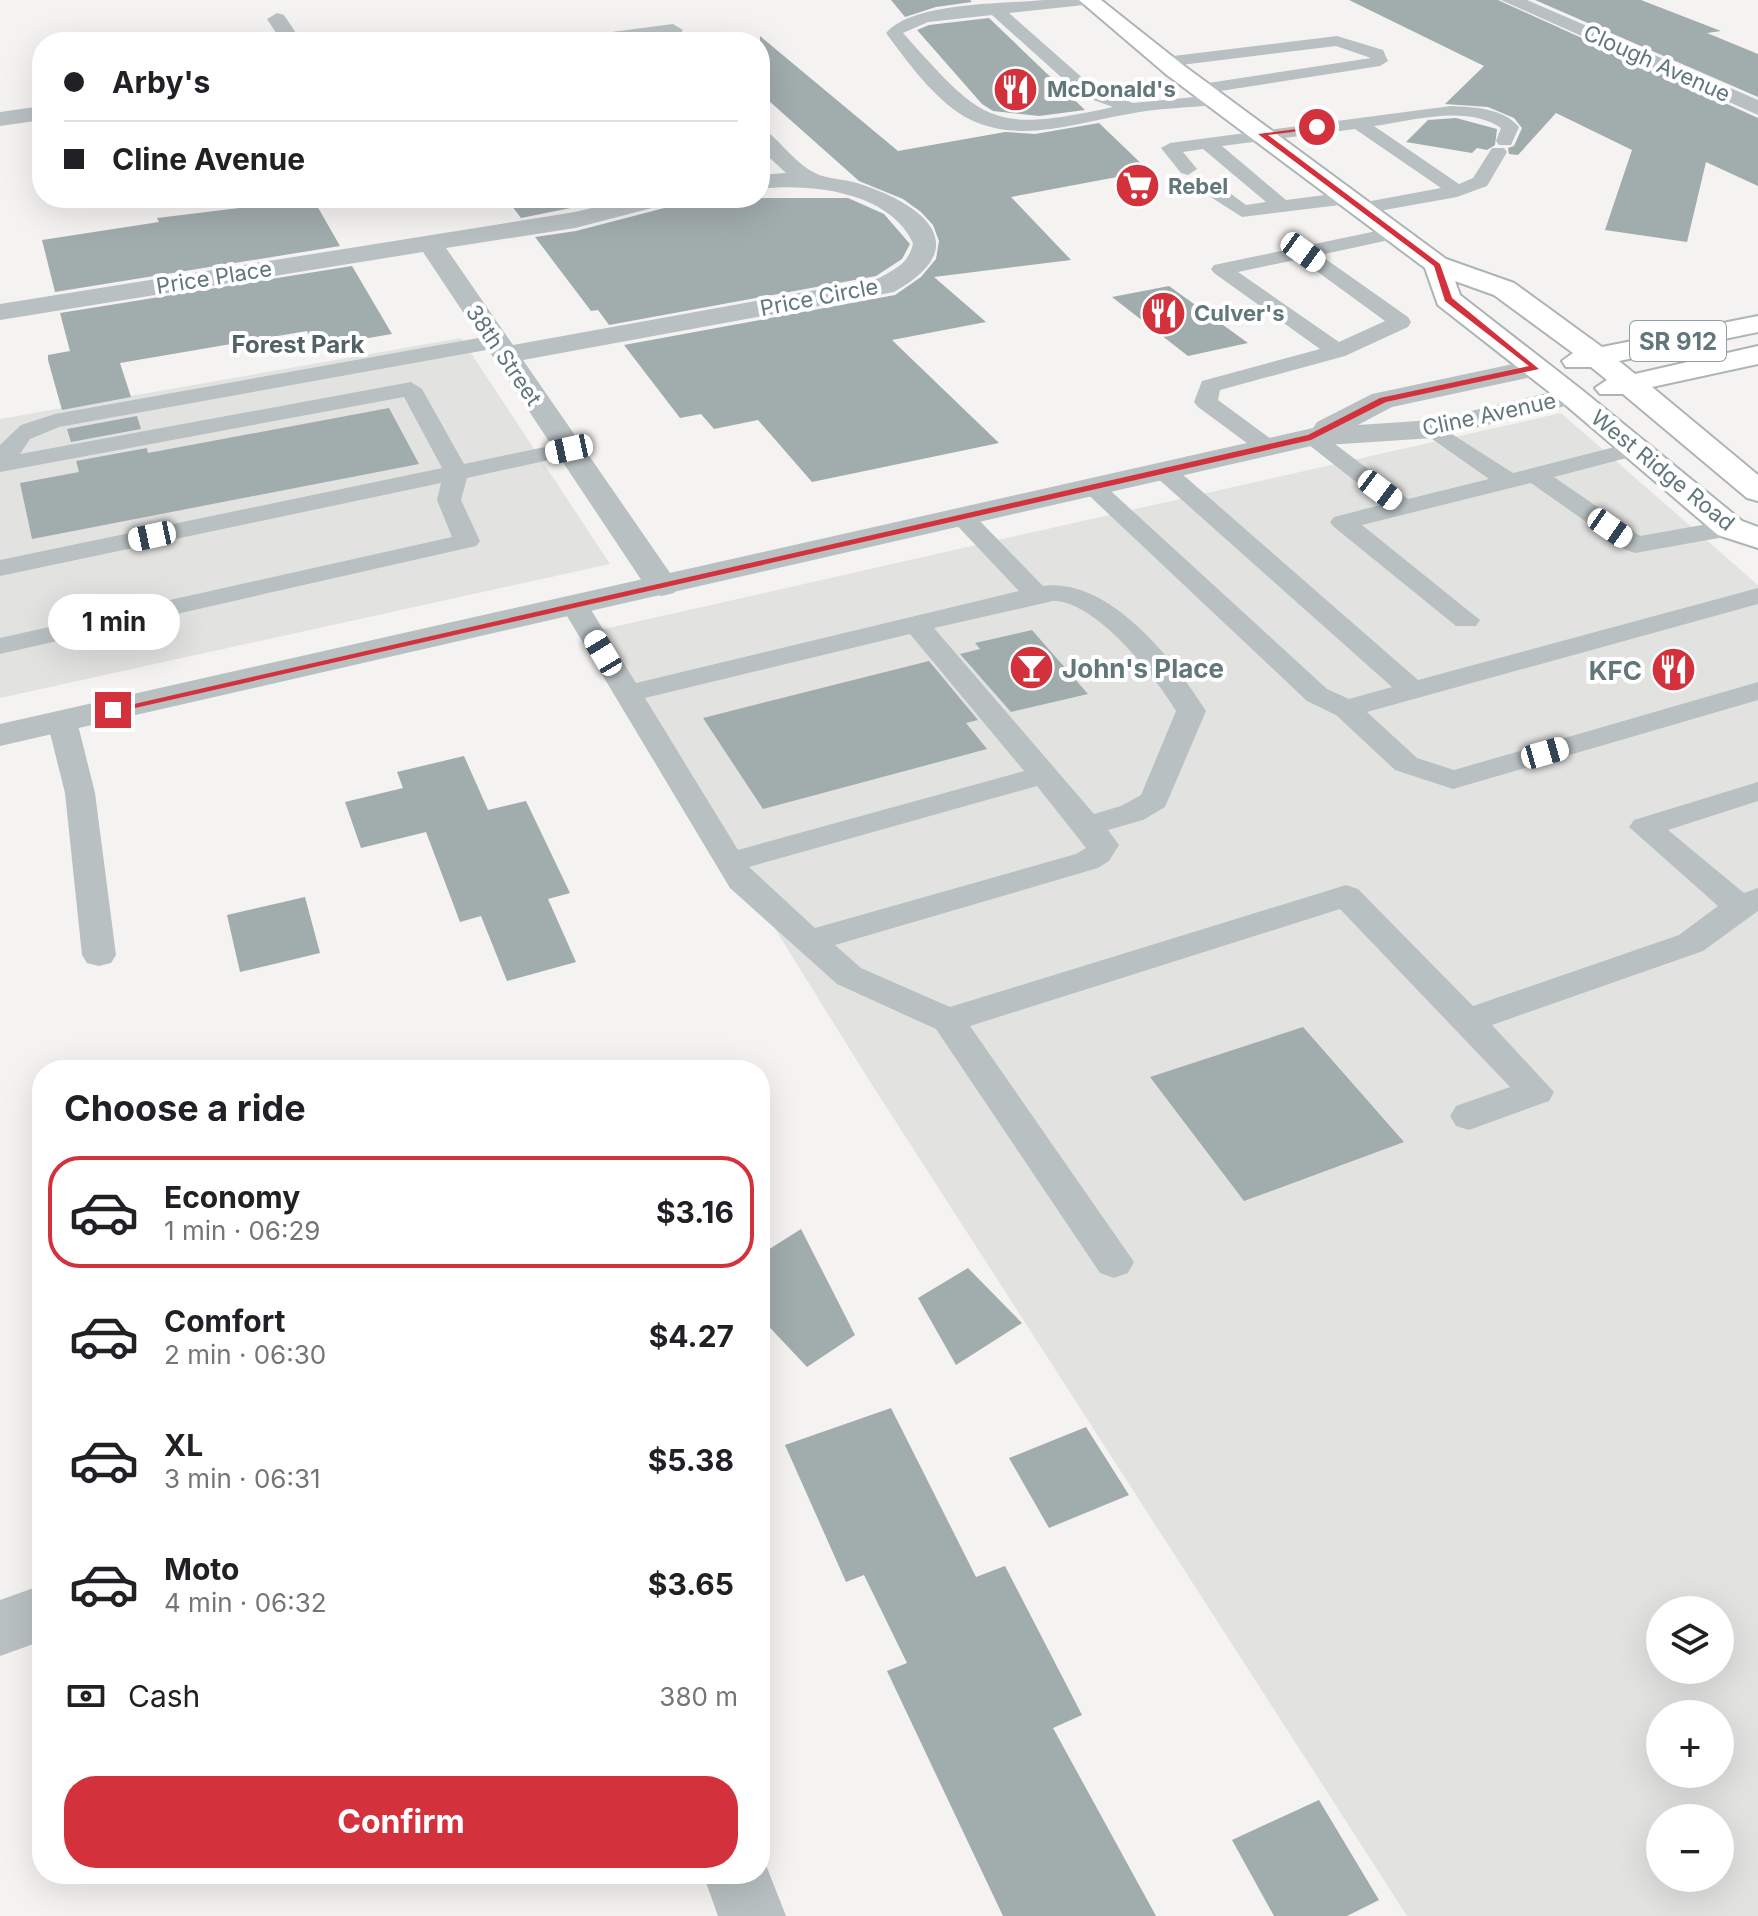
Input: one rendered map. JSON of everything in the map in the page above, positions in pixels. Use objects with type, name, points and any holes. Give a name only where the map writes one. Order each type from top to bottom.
[{"type":"main road","points":[[1086,0],[1437,265]]},
{"type":"main road","name":"West Ridge Road","points":[[1437,265],[1504,289],[1597,357],[1758,491]]},
{"type":"main road","name":"West Ridge Road","points":[[1437,265],[1448,299],[1744,533]]},
{"type":"main road","name":"Cline Avenue","points":[[1536,368],[1758,324]]},
{"type":"main road","name":"Cline Avenue","points":[[1572,396],[1758,355]]},
{"type":"street","name":"Clough Avenue","points":[[1511,0],[1758,108]]},
{"type":"street","points":[[277,19],[285,32]]},
{"type":"street","points":[[658,32],[673,30]]},
{"type":"street","points":[[0,119],[32,114]]},
{"type":"street","points":[[770,146],[808,180]]},
{"type":"street","name":"Price Circle","points":[[500,348],[885,286],[912,275],[925,257],[926,244],[916,225],[904,213],[845,186],[808,180],[770,182]]},
{"type":"street","points":[[429,242],[575,220],[622,208]]},
{"type":"street","name":"38th Street","points":[[429,242],[662,586]]},
{"type":"street","name":"Price Place","points":[[0,312],[429,242]]},
{"type":"street","name":"Cline Avenue","points":[[1311,437],[1383,400],[1536,368]]},
{"type":"street","name":"Cline Avenue","points":[[0,735],[1311,437],[1433,429],[1572,396]]},
{"type":"street","points":[[0,1628],[32,1617]]},
{"type":"street","points":[[741,1884],[752,1916]]},
{"type":"lane","points":[[1086,0],[923,19],[901,25],[894,33],[968,111],[991,123],[1079,120],[1380,61],[1377,53],[1362,46],[1337,41],[1165,62]]},
{"type":"lane","points":[[996,10],[1088,92],[1131,108]]},
{"type":"lane","points":[[1147,159],[1170,148],[1451,111],[1474,112],[1504,121],[1510,127],[1502,147],[1480,182],[1457,191],[1355,203],[1281,205],[1242,211],[1208,196]]},
{"type":"lane","points":[[1359,124],[1457,191]]},
{"type":"lane","points":[[1207,143],[1281,205]]},
{"type":"lane","points":[[1170,148],[1188,169]]},
{"type":"lane","points":[[1337,351],[1221,269],[1396,233]]},
{"type":"lane","points":[[1267,447],[1206,402],[1210,386],[1337,351],[1400,322],[1303,252]]},
{"type":"lane","points":[[2,465],[10,444],[18,435],[55,421],[500,348]]},
{"type":"lane","points":[[0,646],[467,541],[449,500],[456,472],[411,389],[2,465]]},
{"type":"lane","points":[[1433,429],[1635,545],[1744,533]]},
{"type":"lane","points":[[1311,437],[1404,508]]},
{"type":"lane","points":[[0,568],[569,449]]},
{"type":"lane","points":[[1466,620],[1343,522],[1634,449]]},
{"type":"lane","points":[[1164,471],[1413,691]]},
{"type":"lane","points":[[1092,487],[1317,695],[1346,709],[1406,764],[1453,780],[1758,691]]},
{"type":"lane","points":[[962,517],[1037,595]]},
{"type":"lane","points":[[628,694],[1037,595],[1056,592],[1078,596],[1096,605],[1181,692],[1191,711],[1154,800],[1096,836]]},
{"type":"lane","points":[[1346,709],[1747,599],[1758,621]]},
{"type":"lane","points":[[575,606],[741,881],[849,976],[948,1020],[1114,1262]]},
{"type":"lane","points":[[809,941],[1087,861],[1098,854],[1096,836],[916,624]]},
{"type":"lane","points":[[62,721],[80,793],[99,955]]},
{"type":"lane","points":[[730,862],[1044,775]]},
{"type":"lane","points":[[1467,1021],[1691,943],[1749,902],[1645,827],[1758,791]]},
{"type":"lane","points":[[948,1020],[1346,896],[1536,1092],[1469,1116]]},
{"type":"shaded area","points":[[461,338],[610,564],[0,698],[0,419]]},
{"type":"shaded area","points":[[1561,413],[1758,585],[1758,1916],[1407,1916],[867,1077],[591,632]]},
{"type":"building","points":[[891,0],[972,2],[936,7],[905,17]]},
{"type":"building","points":[[1349,0],[1498,0],[1758,118],[1758,186],[1706,162],[1687,242],[1605,230],[1632,150],[1556,113],[1518,155],[1509,154],[1508,148],[1514,146],[1522,128],[1514,118],[1488,107],[1445,104],[1484,66]]},
{"type":"building","points":[[1535,0],[1641,0],[1721,31],[1707,33],[1758,54],[1758,97]]},
{"type":"building","points":[[989,18],[1085,110],[1039,116],[993,111],[982,104],[917,30],[929,25]]},
{"type":"building","points":[[770,44],[898,151],[1005,132],[1035,134],[1099,123],[1149,171],[1011,197],[1071,260],[934,277],[986,322],[892,340],[999,443],[812,482],[758,420],[714,429],[701,414],[680,418],[624,345],[895,295],[921,277],[936,259],[939,241],[933,225],[903,199],[859,181],[770,102]]},
{"type":"building","points":[[1456,118],[1497,129],[1495,145],[1487,150],[1477,148],[1472,153],[1406,142],[1428,120]]},
{"type":"building","points":[[770,198],[848,198],[884,214],[910,244],[902,259],[876,276],[609,325],[598,310],[591,311],[535,237],[576,231],[664,208],[770,208]]},
{"type":"building","points":[[240,208],[318,208],[340,246],[55,292],[42,240],[159,222],[157,218]]},
{"type":"building","points":[[514,208],[570,208],[521,218]]},
{"type":"building","points":[[352,266],[392,334],[315,347],[307,331],[120,363],[131,397],[62,410],[48,360],[48,355],[70,351],[60,313]]},
{"type":"building","name":"Culver's","points":[[1169,286],[1248,343],[1188,356],[1112,297]]},
{"type":"building","points":[[389,408],[419,464],[32,539],[20,483],[79,472],[76,461],[147,448],[148,453]]},
{"type":"building","points":[[137,416],[141,429],[71,442],[67,429]]},
{"type":"building","name":"John's Place","points":[[1032,630],[1088,694],[1011,712],[960,654],[980,649],[975,643]]},
{"type":"building","points":[[929,661],[978,720],[966,723],[987,749],[763,809],[703,718]]},
{"type":"building","points":[[464,756],[488,810],[526,801],[570,893],[548,899],[576,962],[507,981],[481,916],[460,922],[426,832],[361,848],[345,802],[403,788],[397,772]]},
{"type":"building","points":[[305,897],[320,953],[240,972],[227,915]]},
{"type":"building","points":[[1303,1027],[1404,1142],[1244,1201],[1150,1077]]},
{"type":"building","points":[[801,1229],[855,1335],[807,1367],[770,1328],[770,1249]]},
{"type":"building","points":[[968,1268],[1022,1323],[956,1365],[918,1298]]},
{"type":"building","points":[[891,1408],[976,1577],[1005,1566],[1082,1715],[1053,1728],[1156,1916],[1003,1916],[887,1671],[907,1663],[864,1575],[846,1582],[785,1445]]},
{"type":"building","points":[[1086,1427],[1129,1495],[1049,1528],[1009,1458]]},
{"type":"building","points":[[1319,1800],[1379,1900],[1347,1916],[1274,1916],[1232,1840]]},
{"type":"place","name":"McDonald's","points":[[1016,89]]},
{"type":"place","name":"Rebel","points":[[1137,186]]},
{"type":"place","name":"Culver's","points":[[1163,313]]},
{"type":"place","name":"John's Place","points":[[1031,668]]},
{"type":"place","name":"KFC","points":[[1673,670]]},
{"type":"district","name":"Forest Park","points":[[298,344]]},
{"type":"route","points":[[113,710],[1311,437],[1383,400],[1536,368],[1448,299],[1437,265],[1262,134],[1317,127]]}]
